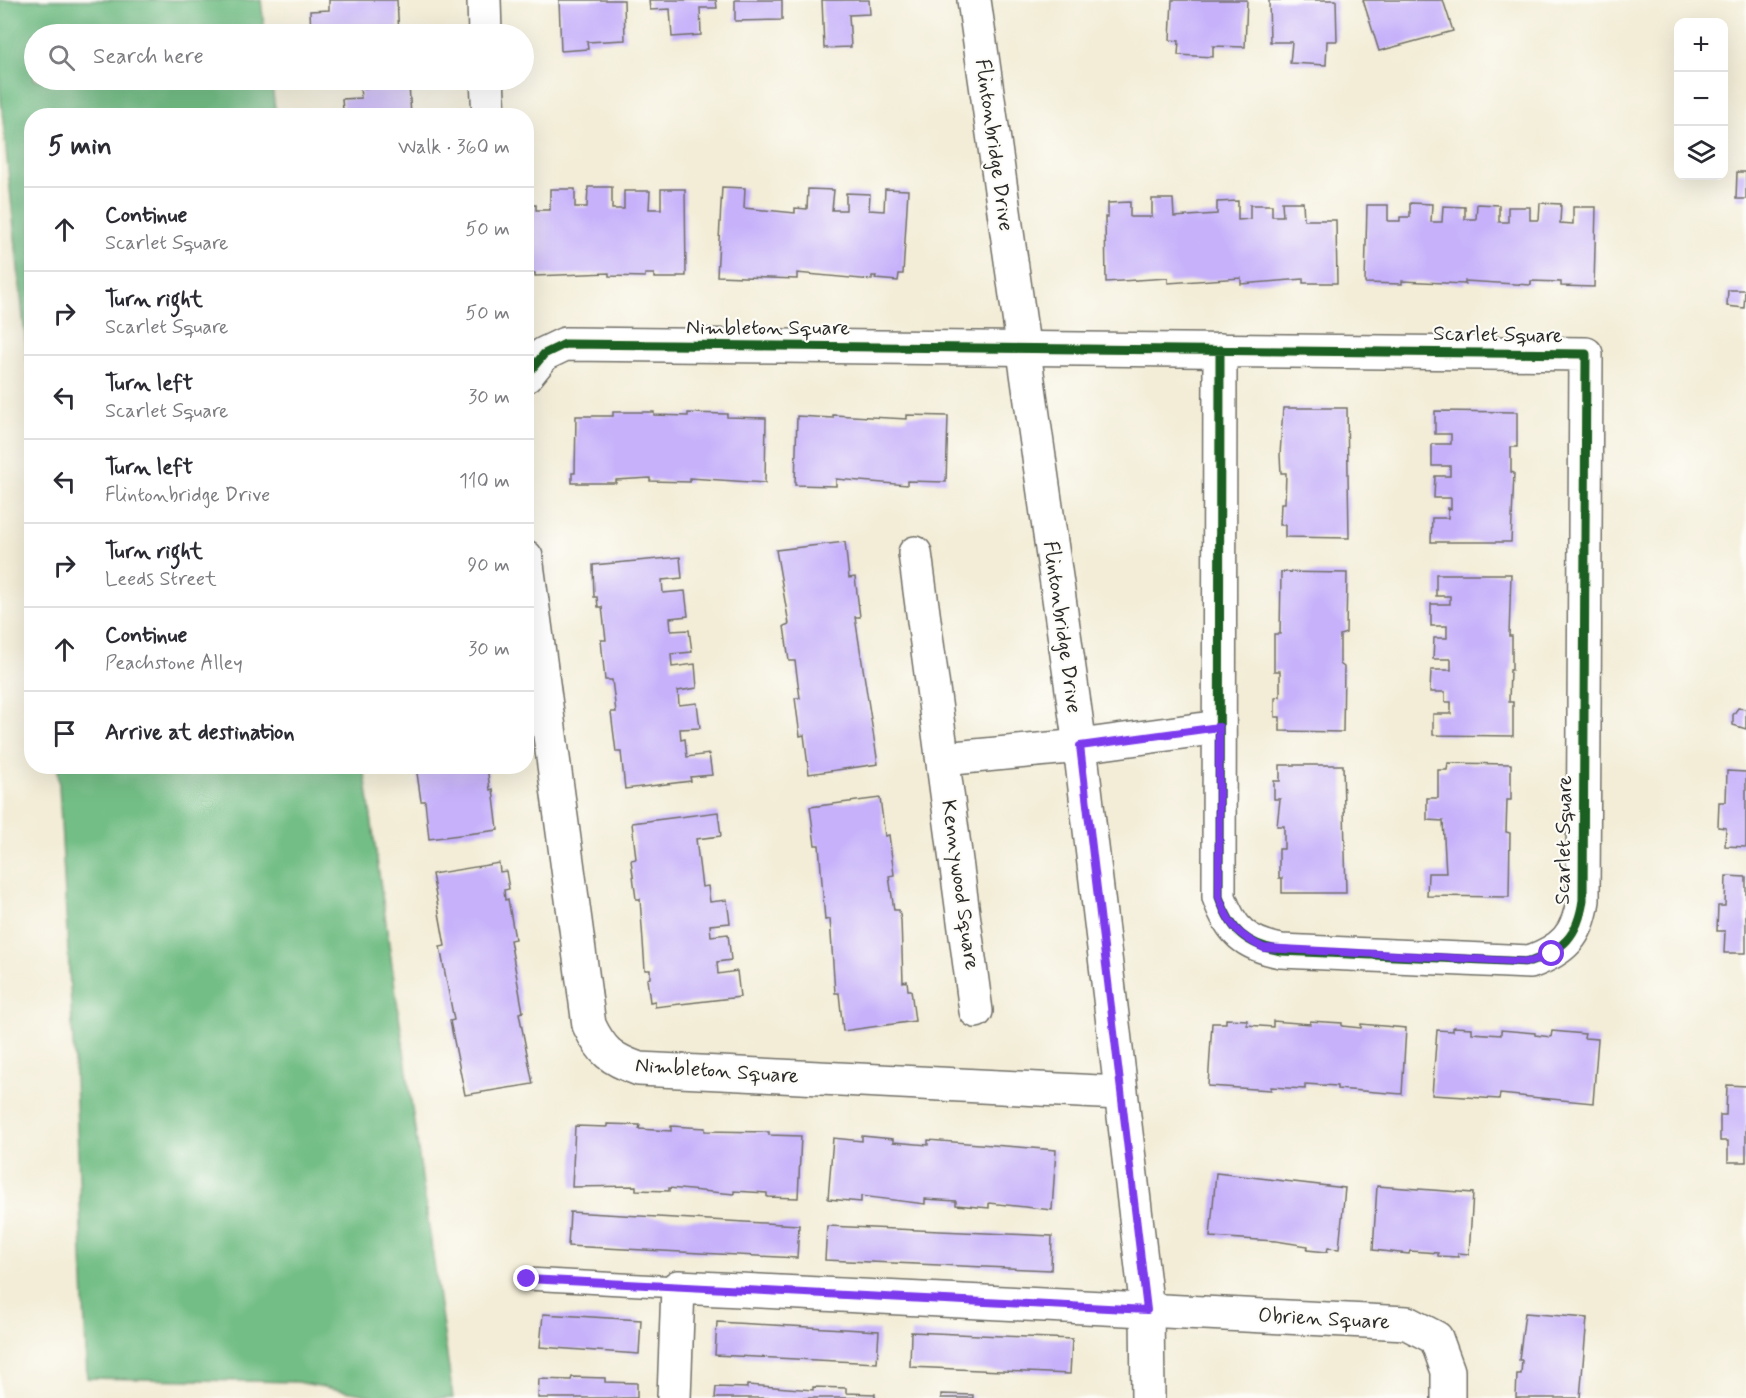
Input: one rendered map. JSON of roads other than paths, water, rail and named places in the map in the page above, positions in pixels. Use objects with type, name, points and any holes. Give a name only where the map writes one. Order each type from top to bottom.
[{"type":"street","points":[[484,0],[485,24]]},
{"type":"street","name":"Flintonbridge Drive","points":[[974,0],[1080,746],[1147,1310],[1148,1398]]},
{"type":"street","points":[[488,90],[489,108]]},
{"type":"street","name":"Nimbleton Square","points":[[534,366],[544,354],[565,344],[1023,348]]},
{"type":"street","name":"Scarlet Square","points":[[1023,348],[1220,350],[1586,354],[1583,900],[1581,918],[1569,939],[1552,954],[1530,962],[1281,951],[1264,948],[1244,939],[1227,920],[1219,897],[1220,350]]},
{"type":"street","name":"Kennywood Square","points":[[915,553],[976,1011]]},
{"type":"street","name":"Nimbleton Square","points":[[534,616],[589,1025],[599,1045],[616,1060],[639,1069],[1120,1093]]},
{"type":"street","points":[[943,759],[1080,746],[1219,727]]},
{"type":"street","points":[[674,1398],[678,1287]]},
{"type":"street","name":"Obrien Square","points":[[678,1287],[1407,1323],[1436,1338],[1448,1371],[1448,1398]]},
{"type":"lane","points":[[527,1279],[678,1287]]}]
